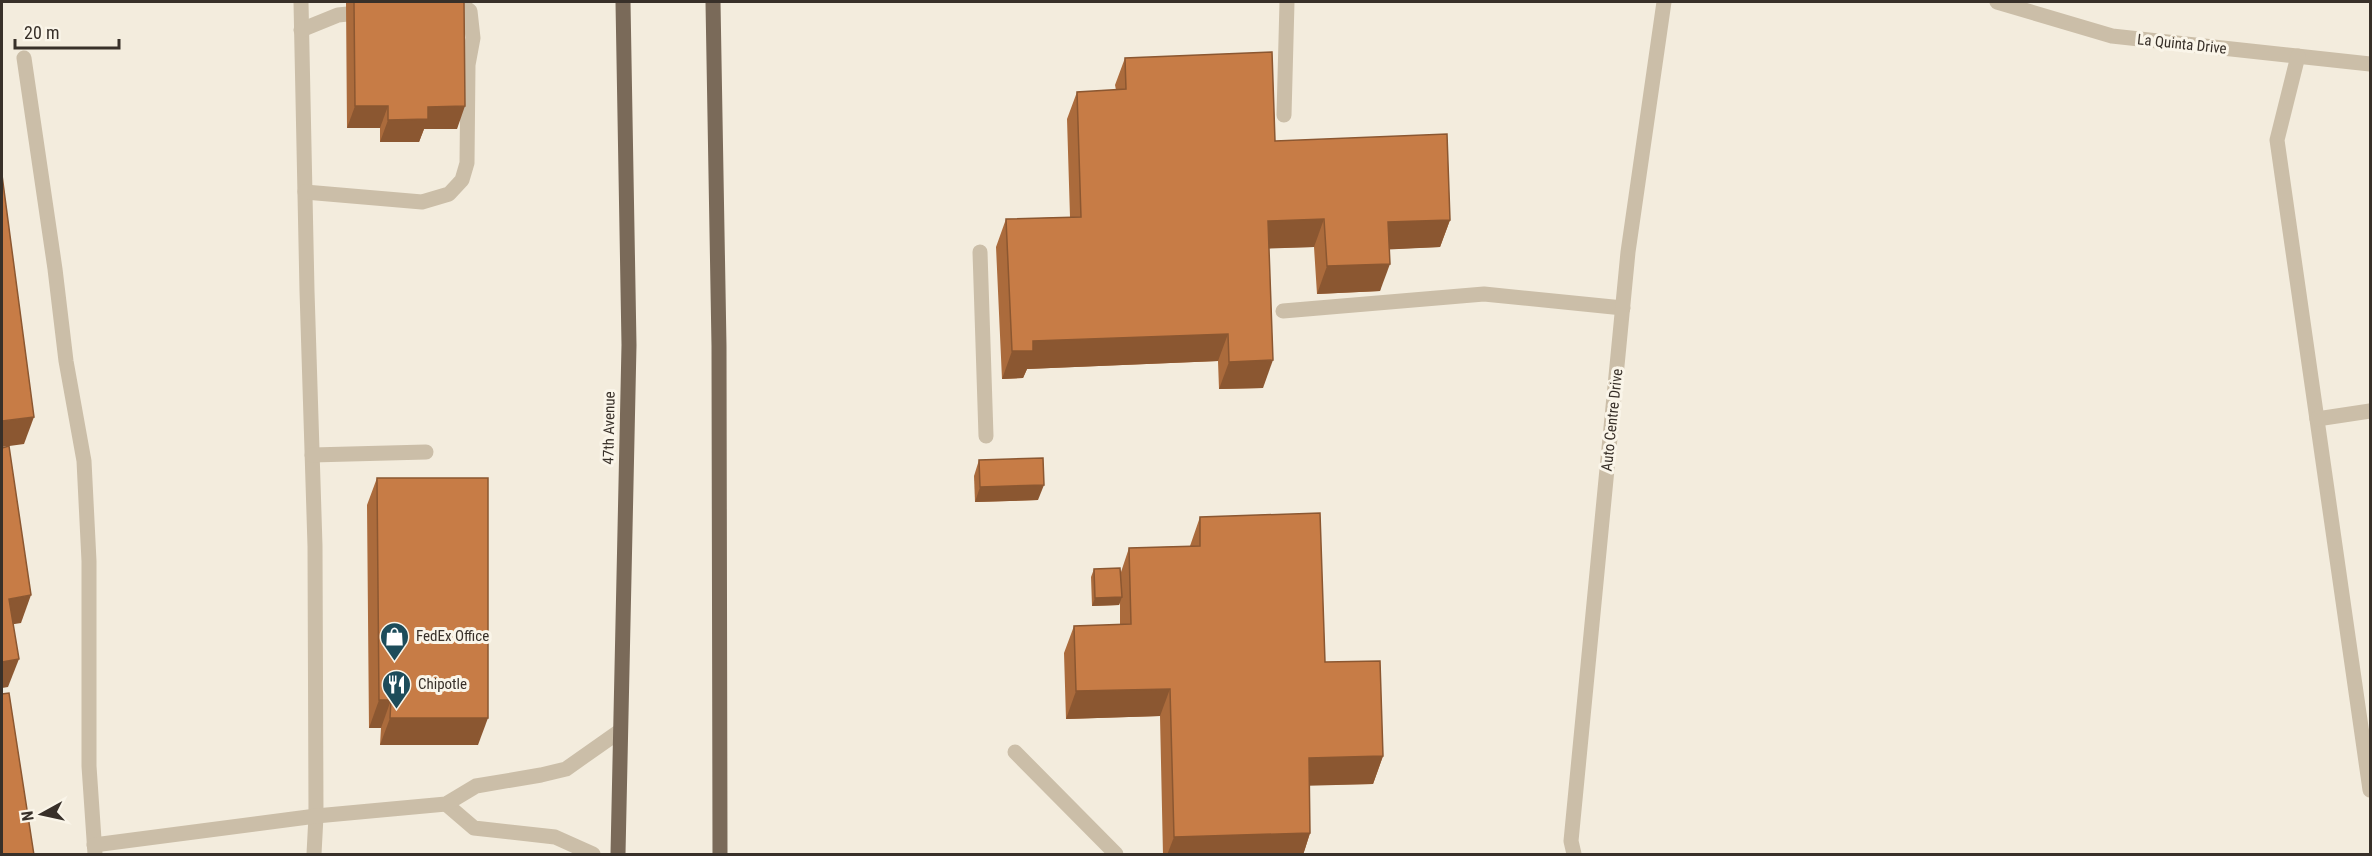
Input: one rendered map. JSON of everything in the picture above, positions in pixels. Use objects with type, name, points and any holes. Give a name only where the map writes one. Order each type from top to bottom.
[{"type":"main road","name":"47th Avenue","points":[[618,855],[628,345],[622,2]]},
{"type":"main road","points":[[713,2],[718,346],[720,855]]},
{"type":"street","points":[[301,2],[316,557],[314,855]]},
{"type":"street","points":[[305,192],[422,202],[449,194],[462,180],[467,163],[468,65],[473,38],[470,11],[458,2]]},
{"type":"street","points":[[1284,114],[1287,2]]},
{"type":"street","name":"Auto Centre Drive","points":[[1570,850],[1628,252],[1664,2]]},
{"type":"street","name":"La Quinta Drive","points":[[1997,2],[2112,36],[2370,64]]},
{"type":"street","points":[[301,30],[338,15],[382,10]]},
{"type":"street","points":[[2298,56],[2277,140],[2370,790]]},
{"type":"street","points":[[24,58],[66,361],[84,460],[89,561],[89,766],[94,850],[316,816],[446,804],[476,786],[566,769],[621,731]]},
{"type":"street","points":[[980,252],[986,436]]},
{"type":"street","points":[[1283,311],[1484,294],[1623,308]]},
{"type":"street","points":[[2317,419],[2370,411]]},
{"type":"street","points":[[312,455],[426,452]]},
{"type":"street","points":[[1015,752],[1116,855]]},
{"type":"street","points":[[446,804],[474,828],[555,837],[593,855]]},
{"type":"building","points":[[354,2],[464,2],[465,106],[428,107],[428,119],[388,120],[388,106],[355,106]]},
{"type":"building","points":[[1272,52],[1275,141],[1447,134],[1450,220],[1388,222],[1390,264],[1327,266],[1324,219],[1268,221],[1273,360],[1229,362],[1228,334],[1033,341],[1033,351],[1012,351],[1006,219],[1081,217],[1077,92],[1126,89],[1125,58]]},
{"type":"building","points":[[2,175],[34,417],[2,421]]},
{"type":"building","points":[[9,446],[31,595],[9,599],[19,659],[2,662],[2,448]]},
{"type":"building","points":[[1043,458],[1044,485],[980,487],[979,460]]},
{"type":"building","points":[[377,478],[488,478],[488,718],[390,718],[391,700],[379,700]]},
{"type":"building","points":[[1320,513],[1325,662],[1380,661],[1383,756],[1309,758],[1310,833],[1174,837],[1170,689],[1076,691],[1074,626],[1131,624],[1129,548],[1200,546],[1200,517]]},
{"type":"building","points":[[1120,568],[1122,597],[1095,598],[1094,569]]},
{"type":"building","points":[[9,693],[34,855],[2,855],[2,694]]},
{"type":"building","points":[[480,854],[480,855],[420,855]]},
{"type":"place","name":"FedEx Office","points":[[395,662]]},
{"type":"place","name":"Chipotle","points":[[397,710]]}]
